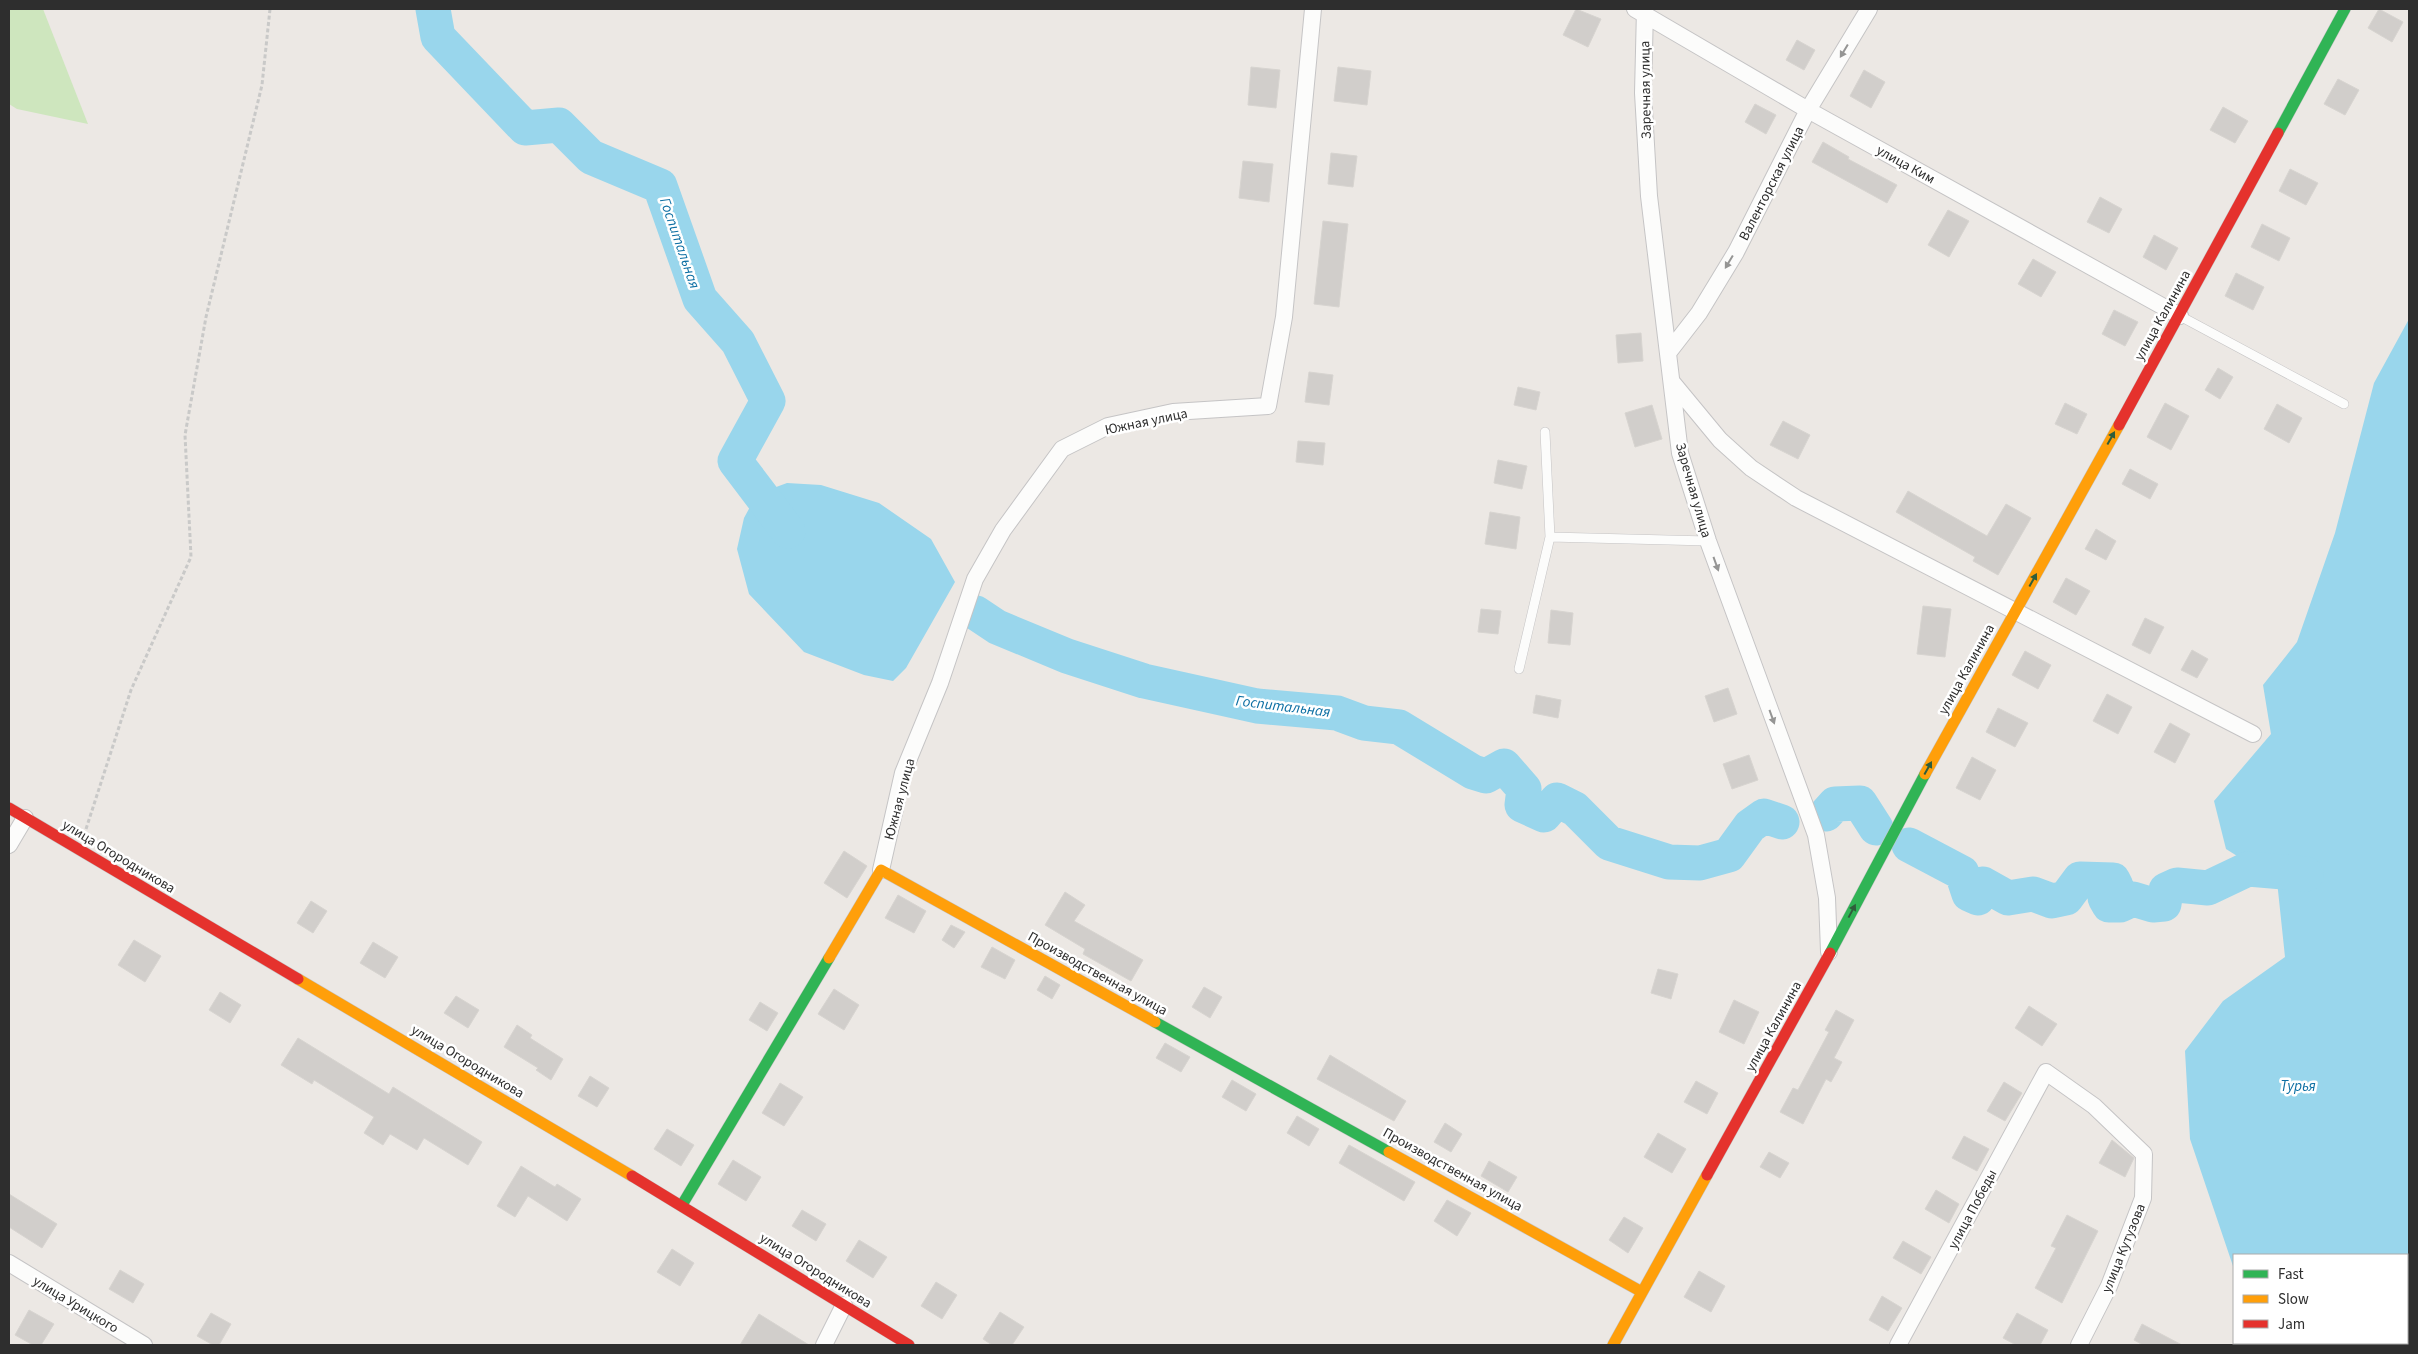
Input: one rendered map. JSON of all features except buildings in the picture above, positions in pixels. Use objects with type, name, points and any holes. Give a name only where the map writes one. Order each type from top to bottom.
[{"type":"street","name":"Южная улица","points":[[880,870],[903,773],[940,683],[975,579],[1003,530],[1062,449],[1108,426],[1164,414],[1268,406],[1284,317],[1313,9]]},
{"type":"street","name":"Валенторская улица","points":[[1668,354],[1699,312],[1736,252],[1808,110],[1869,9]]},
{"type":"street","name":"улица Калинина","points":[[1613,1345],[1829,954],[1919,784],[2180,316],[2345,9]]},
{"type":"street","name":"улица Ким","points":[[1641,10],[1808,110],[2180,316]]},
{"type":"street","name":"Заречная улица","points":[[1641,10],[1643,93],[1649,196],[1680,453],[1708,541],[1816,835],[1827,898],[1829,954]]},
{"type":"street","points":[[1671,382],[1720,440],[1752,468],[1796,498],[2253,734]]},
{"type":"street","name":"улица Огородникова","points":[[9,808],[682,1205],[909,1345]]},
{"type":"street","points":[[9,845],[25,818]]},
{"type":"street","points":[[682,1205],[880,870]]},
{"type":"street","name":"Производственная улица","points":[[880,870],[1642,1292]]},
{"type":"street","name":"улица Победы","points":[[1898,1345],[2046,1072]]},
{"type":"street","name":"улица Кутузова","points":[[2046,1072],[2094,1106],[2144,1154],[2143,1198],[2109,1286],[2079,1345]]},
{"type":"street","name":"улица Урицкого","points":[[9,1263],[144,1345]]},
{"type":"street","points":[[824,1345],[844,1305]]},
{"type":"lane","points":[[2180,316],[2344,404]]},
{"type":"lane","points":[[1519,669],[1550,537],[1545,432]]},
{"type":"lane","points":[[1550,537],[1708,541]]},
{"type":"path","points":[[80,850],[131,690],[191,557],[185,435],[206,317],[262,85],[270,9]]},
{"type":"green space","points":[[9,9],[43,9],[88,124],[17,109],[9,104]]},
{"type":"water","name":"Турья","points":[[2409,319],[2409,1345],[2267,1345],[2408,1344],[2408,1254],[2233,1254],[2233,1266],[2190,1139],[2185,1051],[2223,1001],[2285,957],[2277,881],[2226,849],[2214,801],[2271,734],[2263,685],[2297,642],[2335,533],[2374,383]]},
{"type":"water","points":[[787,483],[821,485],[879,503],[931,539],[955,582],[906,668],[893,681],[864,675],[804,652],[749,594],[737,549],[744,518],[757,494]]},
{"type":"waterway","name":"Госпитальная","points":[[433,9],[438,37],[525,128],[559,125],[591,157],[660,186],[700,299],[738,342],[768,401],[735,461],[788,531]]},
{"type":"waterway","name":"Госпитальная","points":[[976,613],[997,627],[1067,656],[1144,681],[1257,706],[1337,713],[1364,723],[1399,727],[1473,772],[1486,776],[1504,766],[1524,789],[1522,805],[1544,815],[1557,800],[1575,809],[1609,843],[1669,862],[1700,863],[1729,855],[1750,826],[1764,816],[1782,822]]},
{"type":"waterway","name":"Госпитальная","points":[[1826,814],[1835,804],[1860,803],[1876,828]]},
{"type":"waterway","name":"Госпитальная","points":[[1909,845],[1962,873],[1969,894],[1978,898],[1983,884],[2008,898],[2033,894],[2052,901],[2066,898],[2080,879],[2113,880],[2116,886],[2105,898],[2109,905],[2120,905],[2133,899],[2153,905],[2164,904],[2166,890],[2177,885],[2208,888],[2248,869],[2306,874]]},
{"type":"traffic: fast","points":[[2278,133],[2345,9]]},
{"type":"traffic: fast","points":[[1830,953],[1925,774]]},
{"type":"traffic: fast","points":[[682,1205],[829,958]]},
{"type":"traffic: fast","points":[[1155,1022],[1389,1152]]},
{"type":"traffic: slow","points":[[1925,774],[2119,425]]},
{"type":"traffic: slow","points":[[829,958],[881,870],[1155,1022]]},
{"type":"traffic: slow","points":[[298,979],[632,1176]]},
{"type":"traffic: slow","points":[[1389,1152],[1642,1292]]},
{"type":"traffic: slow","points":[[1613,1345],[1707,1175]]},
{"type":"traffic: jam","points":[[2119,425],[2278,133]]},
{"type":"traffic: jam","points":[[9,808],[298,979]]},
{"type":"traffic: jam","points":[[1707,1175],[1830,953]]},
{"type":"traffic: jam","points":[[632,1176],[909,1345]]}]
